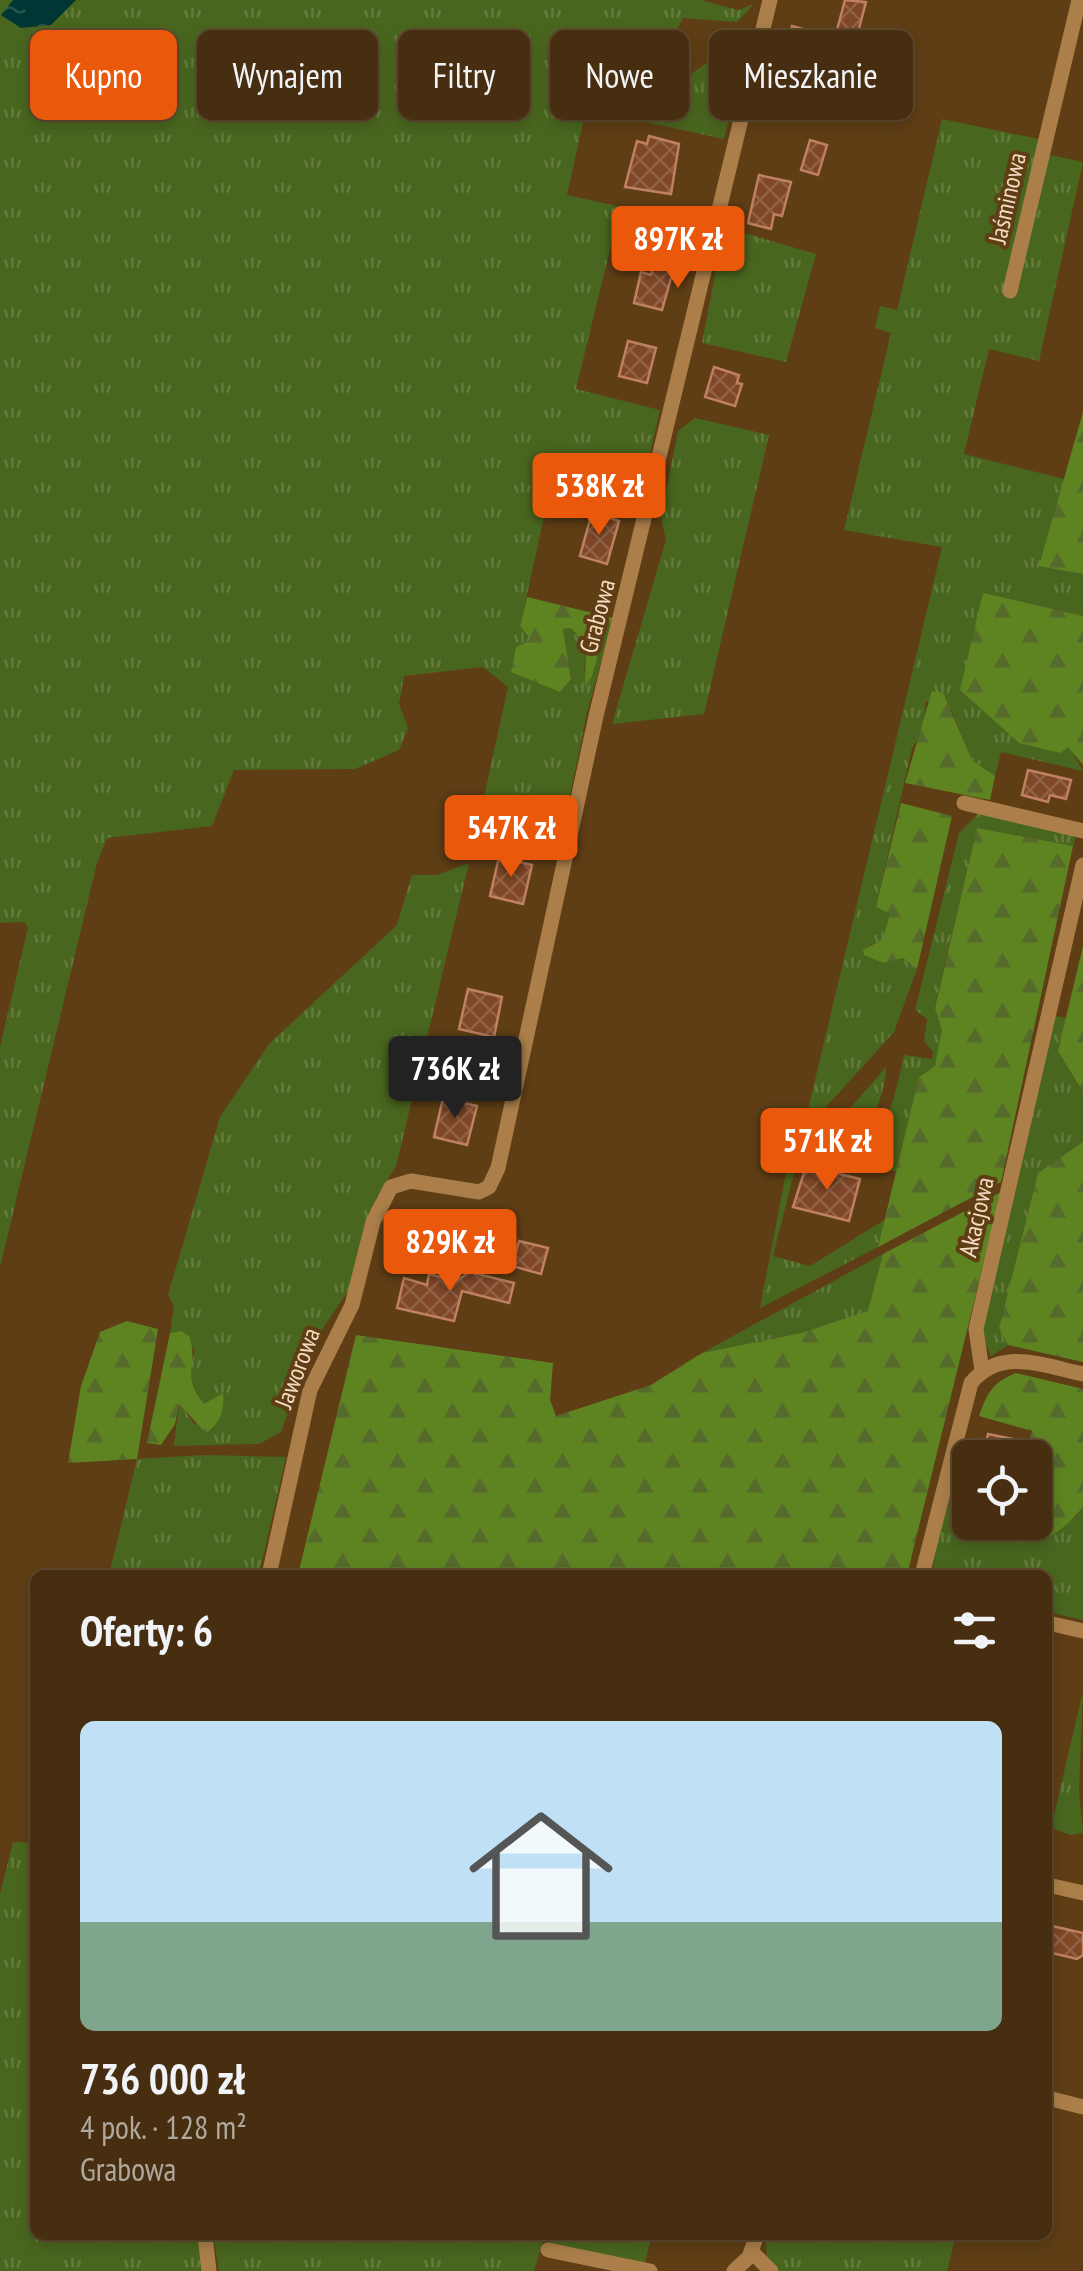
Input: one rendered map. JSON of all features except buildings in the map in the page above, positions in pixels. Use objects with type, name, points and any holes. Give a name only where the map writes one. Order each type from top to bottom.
[{"type":"street","name":"Grabowa","points":[[391,1187],[411,1181],[479,1192],[489,1186],[498,1168],[596,716],[770,0]]},
{"type":"street","name":"Jaśminowa","points":[[1010,291],[1079,0]]},
{"type":"street","points":[[964,803],[1083,831]]},
{"type":"street","name":"Akacjowa","points":[[982,1371],[976,1329],[1083,865]]},
{"type":"street","name":"Jaworowa","points":[[270,1570],[310,1390],[352,1305],[373,1222],[391,1187]]},
{"type":"street","points":[[923,1570],[966,1392],[982,1371],[1018,1360],[1083,1374]]},
{"type":"street","points":[[1052,1624],[1083,1632]]},
{"type":"street","points":[[1052,1886],[1083,1893]]},
{"type":"street","points":[[1052,2099],[1083,2107]]},
{"type":"street","points":[[206,2240],[209,2271]]},
{"type":"street","points":[[738,2269],[756,2240]]},
{"type":"street","points":[[548,2250],[650,2271]]},
{"type":"street","points":[[752,2252],[771,2271]]},
{"type":"green space","points":[[0,0],[701,0],[738,10],[754,4],[737,22],[683,18],[677,30],[550,30],[550,120],[584,120],[567,195],[677,219],[686,248],[614,233],[576,389],[660,410],[646,471],[634,490],[554,472],[520,626],[531,640],[516,648],[511,672],[571,678],[563,629],[571,628],[586,645],[584,673],[595,630],[613,618],[587,713],[562,834],[480,815],[508,687],[483,667],[404,676],[399,704],[408,728],[399,750],[355,769],[234,770],[212,826],[107,838],[97,863],[0,1267],[0,1047],[28,928],[25,922],[0,923]]},
{"type":"green space","points":[[709,61],[709,120],[729,120],[724,139],[637,120],[689,120],[689,76]]},
{"type":"green space","points":[[942,119],[1039,139],[1036,152],[1083,162],[1039,361],[989,349],[964,454],[1064,479],[1040,565],[1083,574],[1083,616],[983,594],[1083,771],[1001,752],[995,776],[972,760],[951,710],[926,701],[923,732],[912,748],[876,907],[891,914],[884,939],[870,945],[884,963],[903,958],[917,969],[894,1032],[815,1119],[806,1118],[942,547],[844,530],[891,333],[875,328],[880,306],[897,310]]},
{"type":"green space","points":[[724,227],[816,254],[786,362],[702,343]]},
{"type":"green space","points":[[1083,412],[1083,574],[1039,566]]},
{"type":"green space","points":[[695,418],[769,435],[704,714],[612,724],[666,540],[661,517],[678,431]]},
{"type":"green space","points":[[983,593],[1083,616],[1083,765],[1068,747],[1060,753],[1019,743],[960,690]]},
{"type":"green space","points":[[527,597],[613,618],[604,629],[595,631],[597,659],[589,686],[585,688],[586,645],[571,628],[563,629],[571,679],[560,692],[511,672],[516,647],[531,640],[520,626]]},
{"type":"green space","points":[[932,691],[943,693],[972,760],[995,776],[990,800],[905,783]]},
{"type":"green space","points":[[901,803],[952,816],[917,969],[903,958],[884,963],[864,955],[863,950],[883,939],[890,914],[876,907]]},
{"type":"green space","points":[[978,814],[1077,831],[1073,846],[977,828],[935,1007],[943,1030],[935,1066],[919,1077],[897,1172],[828,1155],[830,1147],[864,1144],[876,1134],[891,1106],[904,1055],[932,1059],[933,1052],[924,1041],[927,1019],[915,1010],[959,833]]},
{"type":"green space","points":[[977,828],[1073,846],[1001,1182],[878,1247],[919,1077],[935,1066],[942,1030],[935,1008]]},
{"type":"green space","points":[[469,863],[396,1166],[376,1198],[348,1291],[315,1340],[281,1432],[259,1444],[174,1446],[179,1403],[195,1425],[204,1404],[190,1379],[195,1351],[180,1331],[170,1333],[174,1306],[168,1295],[220,1117],[269,1044],[397,925],[412,875],[437,875]]},
{"type":"green space","points":[[1083,946],[1083,1092],[1058,1051]]},
{"type":"green space","points":[[1054,1016],[1066,1018],[1058,1051],[1083,1092],[1083,1142],[1038,1173],[999,1328],[1008,1345],[991,1356],[982,1335]]},
{"type":"green space","points":[[886,1067],[876,1109],[864,1126],[845,1131],[839,1121]]},
{"type":"green space","points":[[816,1138],[813,1151],[800,1149],[773,1256],[810,1266],[886,1219],[878,1247],[760,1308],[788,1162],[807,1139]]},
{"type":"green space","points":[[1083,1142],[1083,1362],[1008,1345],[999,1328],[1038,1173]]},
{"type":"green space","points":[[1001,1192],[908,1570],[299,1570],[356,1335],[553,1363],[550,1400],[556,1416],[651,1385],[702,1353],[801,1333],[868,1311],[883,1254]]},
{"type":"green space","points":[[883,1254],[869,1311],[801,1333],[702,1353]]},
{"type":"green space","points":[[127,1321],[158,1329],[137,1459],[68,1463],[81,1386],[100,1332]]},
{"type":"green space","points":[[181,1331],[189,1336],[192,1346],[191,1377],[197,1394],[204,1404],[223,1393],[222,1410],[206,1433],[179,1404],[175,1424],[161,1445],[147,1443],[170,1333]]},
{"type":"green space","points":[[1016,1373],[1083,1389],[1083,1507],[1052,1535],[1052,1440],[1029,1440],[1032,1431],[979,1416],[992,1389]]},
{"type":"green space","points":[[204,1455],[286,1457],[260,1570],[110,1570],[137,1459]]},
{"type":"green space","points":[[952,1485],[952,1540],[1052,1540],[1052,1523],[1074,1518],[1083,1507],[1083,1620],[1052,1613],[1052,1570],[932,1570]]},
{"type":"green space","points":[[1083,1691],[1079,1791],[1083,1833],[1071,1835],[1052,1828]]},
{"type":"green space","points":[[13,1842],[30,1843],[30,2240],[200,2240],[203,2271],[0,2271],[0,1894]]},
{"type":"green space","points":[[214,2240],[543,2240],[534,2271],[219,2271]]},
{"type":"green space","points":[[548,2240],[651,2240],[644,2266],[550,2245]]},
{"type":"green space","points":[[765,2240],[955,2240],[947,2271],[777,2271],[767,2258]]},
{"type":"water","points":[[13,0],[76,0],[51,25],[21,28],[1,15]]}]
